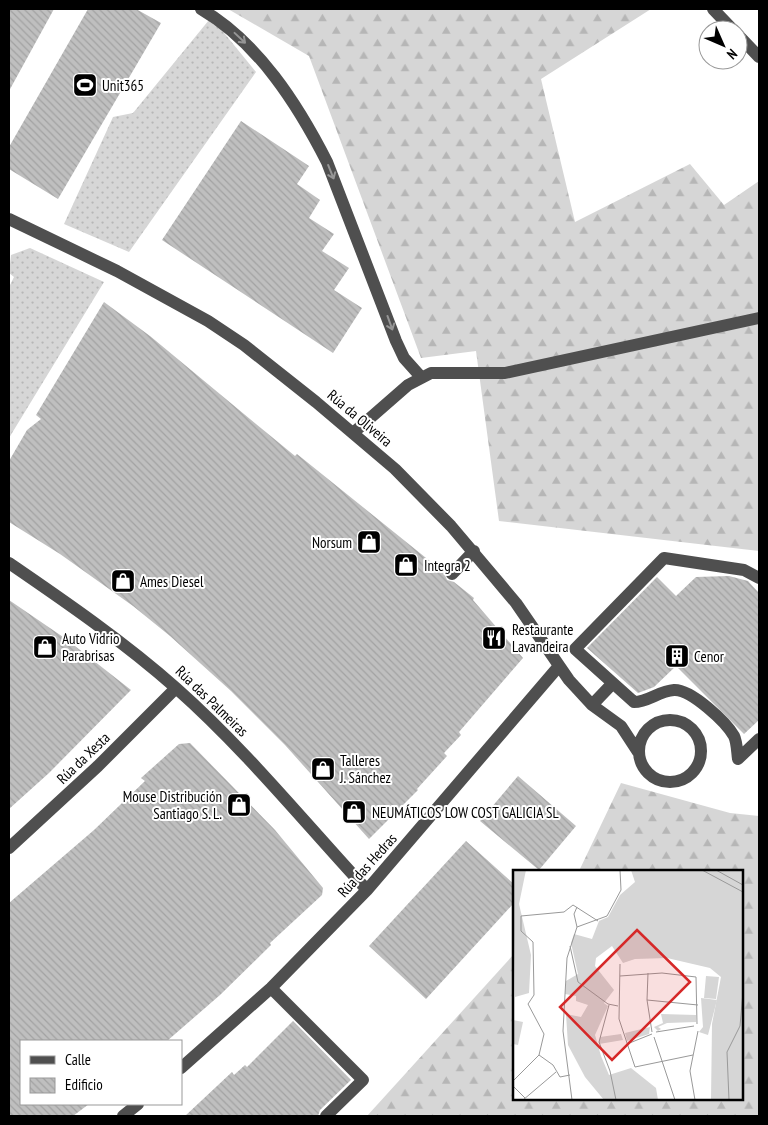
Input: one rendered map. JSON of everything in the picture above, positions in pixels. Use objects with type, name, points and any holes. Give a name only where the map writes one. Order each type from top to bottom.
[{"type":"street","points":[[201,9],[226,26],[244,42],[293,104],[313,134],[338,188],[396,341],[404,358],[420,377]]},
{"type":"street","points":[[712,9],[723,20]]},
{"type":"street","points":[[748,45],[759,57]]},
{"type":"street","name":"Rúa da Oliveira","points":[[11,224],[117,271],[208,320],[279,372],[401,475],[474,552],[516,603],[559,666],[592,705],[621,726],[638,752],[645,771],[654,778],[664,782],[675,782],[694,772],[702,752],[700,741],[695,731],[687,724],[677,720],[666,719],[649,727],[621,726]]},
{"type":"street","points":[[353,434],[408,385],[420,377],[431,373],[505,373],[759,318]]},
{"type":"street","points":[[452,574],[474,552]]},
{"type":"street","points":[[759,578],[744,570],[664,558],[575,648],[612,684],[634,702],[642,702],[660,693],[676,690],[692,695],[734,737],[738,759],[759,739]]},
{"type":"street","name":"Rúa das Palmeiras","points":[[9,563],[63,600],[139,657],[176,688],[270,781],[367,890]]},
{"type":"street","name":"Rúa das Hedras","points":[[182,1067],[271,988],[367,890],[559,666]]},
{"type":"street","points":[[592,705],[612,684]]},
{"type":"street","name":"Rúa da Xesta","points":[[9,848],[92,773],[176,688]]},
{"type":"street","points":[[638,752],[640,742],[649,727]]},
{"type":"street","points":[[271,988],[363,1080],[326,1116]]},
{"type":"street","points":[[123,1116],[137,1105]]},
{"type":"green space","points":[[228,9],[651,9],[541,79],[575,222],[690,164],[724,205],[759,181],[759,551],[499,521],[476,351],[421,358],[309,56]]},
{"type":"green space","points":[[209,20],[216,23],[256,72],[129,252],[64,224],[113,117],[133,113]]},
{"type":"green space","points":[[30,248],[104,282],[9,438],[9,287],[14,277],[9,273],[11,255]]},
{"type":"green space","points":[[621,783],[730,813],[759,816],[759,1116],[367,1116],[513,955],[513,1100],[743,1100],[743,870],[579,870]]},
{"type":"building","points":[[9,9],[54,9],[9,91]]},
{"type":"building","name":"Unit365","points":[[88,9],[136,9],[161,23],[58,199],[9,169],[9,147]]},
{"type":"building","points":[[241,121],[309,166],[297,184],[320,200],[309,218],[334,234],[322,251],[349,268],[334,290],[362,308],[333,353],[162,240]]},
{"type":"building","points":[[104,302],[150,336],[295,456],[297,454],[436,566],[444,573],[447,580],[454,582],[474,598],[473,600],[523,658],[459,732],[461,735],[444,753],[447,756],[418,790],[369,839],[285,745],[231,691],[170,636],[133,606],[60,554],[9,522],[9,461],[27,430],[41,419],[36,415]]},
{"type":"building","name":"Cenor","points":[[729,576],[748,581],[759,593],[759,720],[744,734],[676,666],[654,687],[638,693],[587,648],[657,577],[676,596],[696,577]]},
{"type":"building","points":[[9,600],[66,639],[131,690],[49,773],[9,809]]},
{"type":"building","points":[[190,743],[275,830],[323,888],[322,895],[270,943],[271,945],[220,995],[168,1040],[20,1040],[20,1105],[88,1105],[73,1116],[9,1116],[9,903],[94,830],[145,781],[141,778],[179,744]]},
{"type":"building","points":[[518,776],[576,826],[539,870],[480,821]]},
{"type":"building","points":[[466,841],[513,883],[513,904],[426,999],[369,946]]},
{"type":"building","points":[[293,1021],[351,1080],[320,1110],[318,1116],[185,1116],[232,1072],[234,1075],[245,1065],[247,1067]]},
{"type":"place","name":"Unit365","points":[[85,85]]},
{"type":"place","name":"Norsum","points":[[369,542]]},
{"type":"place","name":"Integra 2","points":[[406,565]]},
{"type":"place","name":"Ames Diesel","points":[[123,581]]},
{"type":"place","name":"Restaurante Lavandeira","points":[[494,638]]},
{"type":"place","name":"Auto Vidrio Parabrisas","points":[[45,647]]},
{"type":"place","name":"Cenor","points":[[677,656]]},
{"type":"place","name":"Talleres J. Sánchez","points":[[323,769]]},
{"type":"place","name":"Mouse Distribución Santiago S. L.","points":[[239,805]]},
{"type":"place","name":"NEUMÁTICOS LOW COST GALICIA SL","points":[[354,812]]}]
